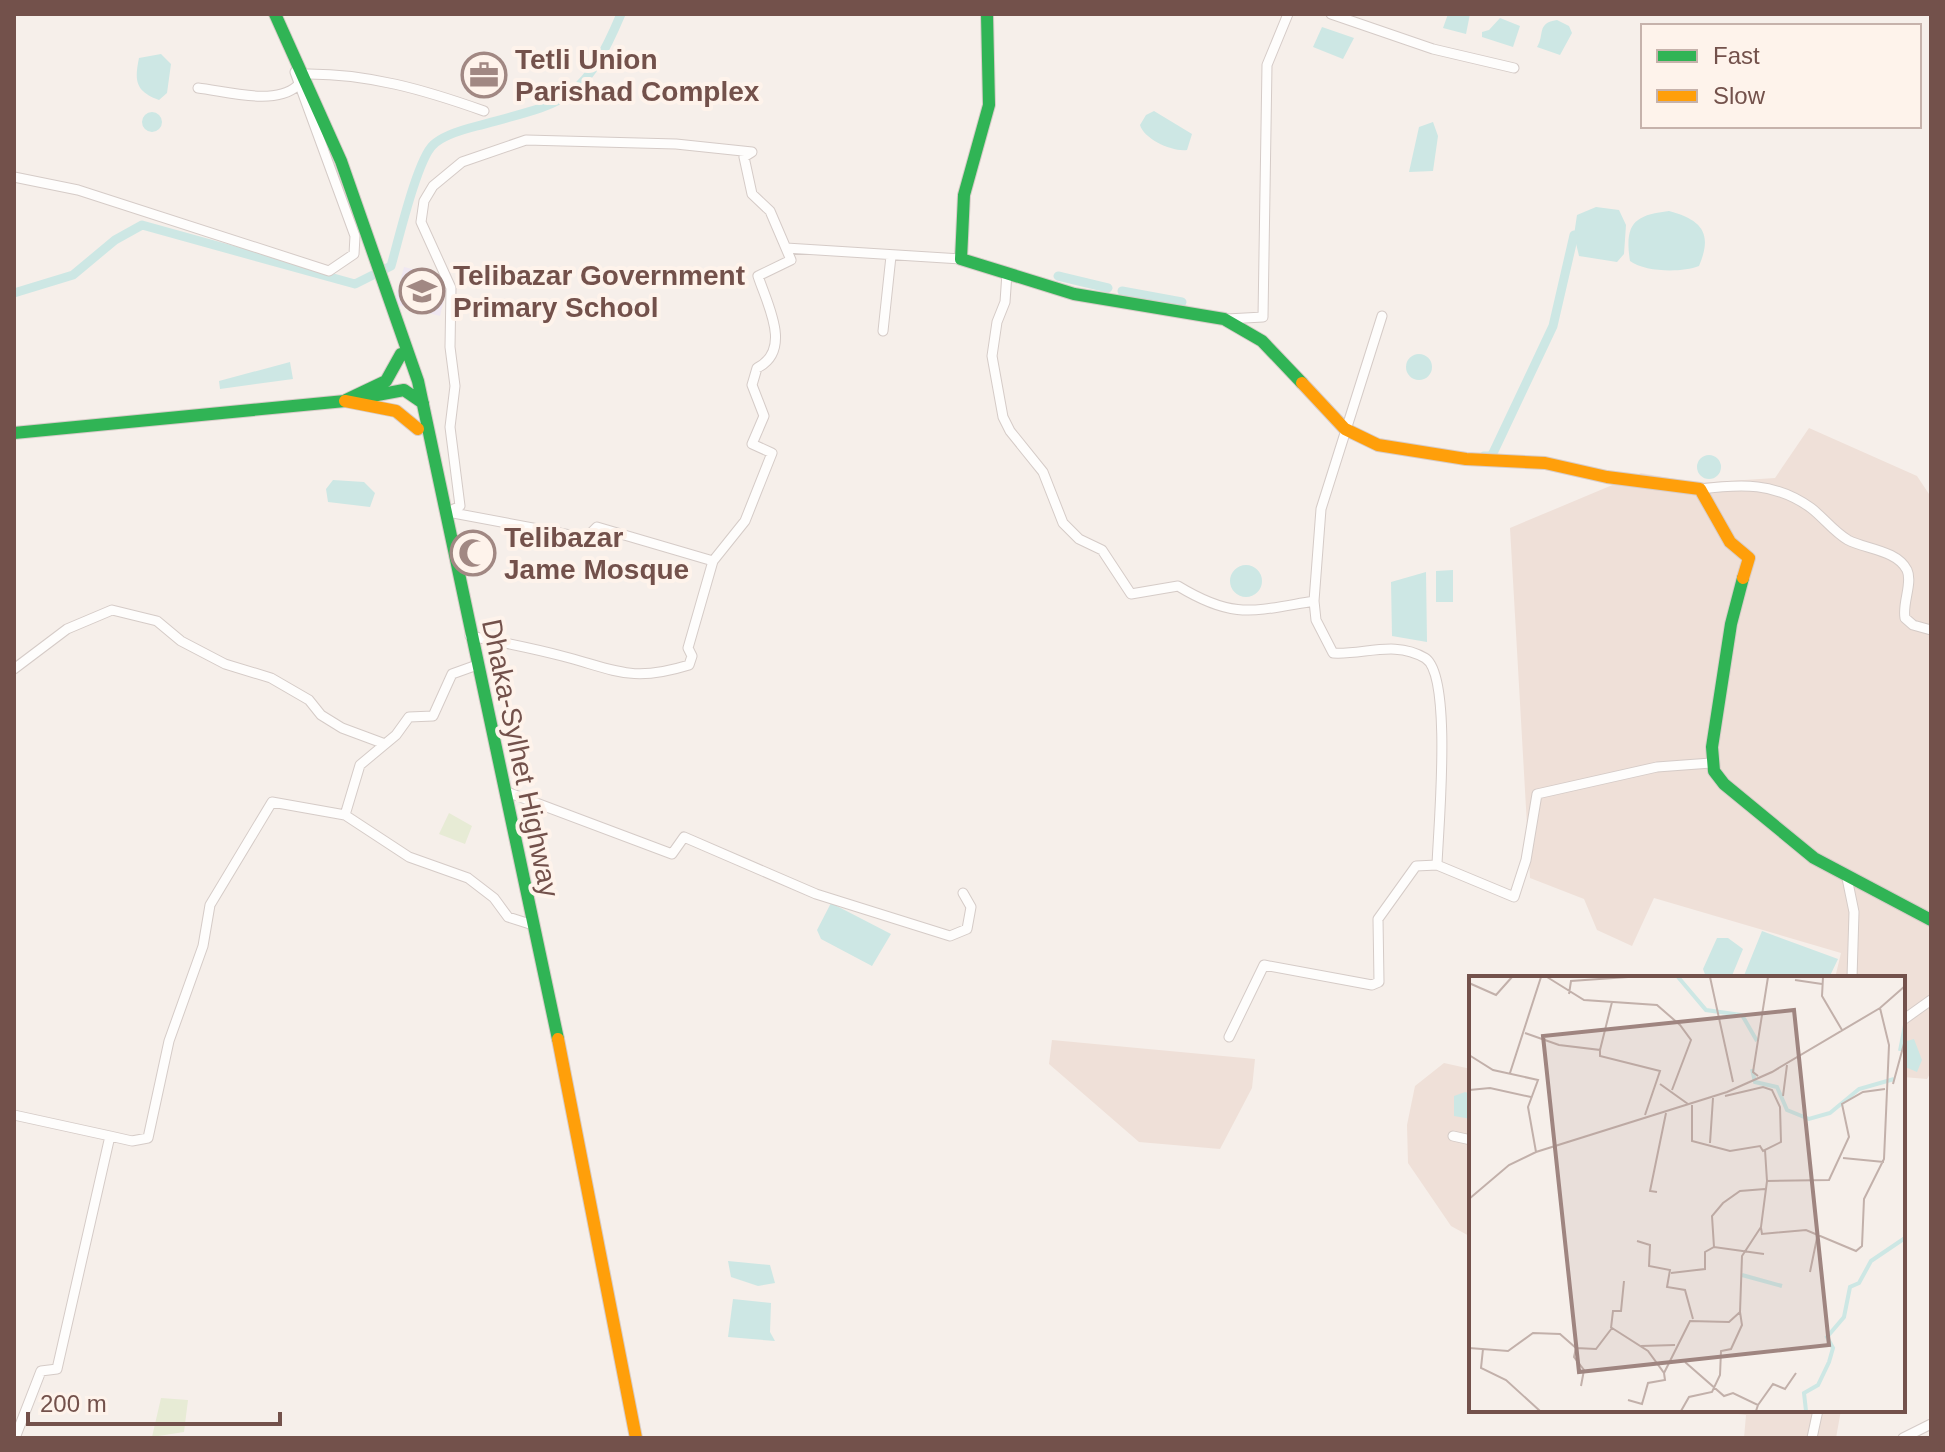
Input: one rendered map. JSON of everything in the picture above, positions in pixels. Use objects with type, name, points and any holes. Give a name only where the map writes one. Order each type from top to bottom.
[{"type":"main road","points":[[275,14],[341,161],[397,326],[414,386],[418,429],[450,567],[461,590]]},
{"type":"main road","points":[[987,14],[989,105],[964,195],[961,259],[1074,294],[1224,319],[1262,341],[1345,429],[1378,445],[1416,454],[1545,463],[1607,477],[1700,489],[1730,542],[1749,558],[1731,624],[1711,763],[1719,782],[1754,806],[1762,819],[1847,878],[1931,920]]},
{"type":"main road","points":[[345,401],[386,381],[402,349]]},
{"type":"main road","points":[[14,433],[345,401],[414,386]]},
{"type":"main road","name":"Dhaka-Sylhet Highway","points":[[414,386],[423,403],[448,512],[470,636],[507,792],[579,1137],[636,1438]]},
{"type":"main road","points":[[345,401],[396,411],[418,429]]},
{"type":"street","points":[[1224,319],[1244,321],[1263,317],[1267,65],[1288,14]]},
{"type":"street","points":[[1331,14],[1433,49],[1514,68]]},
{"type":"street","points":[[14,177],[78,190],[329,271],[354,254],[355,236],[297,86],[291,50]]},
{"type":"street","points":[[304,74],[335,73],[385,81],[484,111]]},
{"type":"street","points":[[198,88],[272,96],[291,92],[297,86]]},
{"type":"street","points":[[448,512],[460,506],[450,427],[455,386],[450,347],[451,288],[447,273],[421,222],[424,201],[444,174],[462,162],[537,139],[676,144],[752,152],[744,157],[752,194],[770,211],[791,260],[758,276],[776,329],[775,347],[768,363],[757,368],[752,385],[764,416],[752,444],[772,453],[745,521],[713,561],[688,648],[689,665],[623,674],[513,644],[470,636]]},
{"type":"street","points":[[786,248],[961,259]]},
{"type":"street","points":[[883,331],[891,256]]},
{"type":"street","points":[[1007,273],[1005,302],[997,322],[992,356],[1003,417],[1010,431],[1043,472],[1063,523],[1079,539],[1102,550],[1131,594],[1178,586],[1207,604],[1241,613],[1314,601]]},
{"type":"street","points":[[1382,316],[1321,509],[1314,601],[1316,620],[1333,653],[1387,648],[1426,658],[1433,666],[1443,771],[1437,865]]},
{"type":"street","points":[[1700,489],[1741,484],[1775,488],[1810,508],[1847,540],[1887,554],[1906,567],[1905,618],[1913,625],[1931,630]]},
{"type":"street","points":[[448,512],[586,538],[597,527],[713,561]]},
{"type":"street","points":[[14,669],[67,629],[112,610],[157,621],[181,641],[225,664],[271,678],[309,700],[321,715],[342,728],[385,744]]},
{"type":"street","points":[[345,815],[360,765],[385,744],[409,717],[433,716],[452,674],[477,665]]},
{"type":"street","points":[[1229,1037],[1264,965],[1372,985],[1379,982],[1378,919],[1416,866],[1437,865],[1514,897],[1526,860],[1537,794],[1657,767],[1711,763]]},
{"type":"street","points":[[507,792],[672,854],[684,837],[816,894],[950,936],[967,929],[971,907],[963,893]]},
{"type":"street","points":[[14,1115],[132,1141],[148,1138],[169,1041],[203,946],[210,905],[272,802],[345,815],[409,857],[468,878],[494,898],[508,917],[533,925]]},
{"type":"street","points":[[1847,878],[1854,912],[1852,976]]},
{"type":"street","points":[[1905,1019],[1931,1000]]},
{"type":"street","points":[[15,1438],[41,1371],[57,1369],[110,1136]]},
{"type":"street","points":[[1453,1136],[1469,1140]]},
{"type":"street","points":[[1812,1438],[1818,1412]]},
{"type":"street","points":[[1903,1438],[1931,1424]]},
{"type":"shaded area","name":"Telibazar Government Primary School","points":[[404,267],[449,278],[440,316],[394,304]]},
{"type":"shaded area","points":[[1809,428],[1917,476],[1931,497],[1931,1072],[1927,1079],[1905,1077],[1905,976],[1835,976],[1841,953],[1654,898],[1632,946],[1597,930],[1584,899],[1530,878],[1510,528],[1641,473],[1698,483],[1775,478]]},
{"type":"shaded area","points":[[1052,1040],[1255,1059],[1252,1088],[1220,1149],[1139,1142],[1049,1064]]},
{"type":"shaded area","points":[[1444,1063],[1469,1069],[1469,1236],[1451,1226],[1408,1163],[1407,1125],[1415,1086]]},
{"type":"shaded area","points":[[1722,1412],[1841,1412],[1836,1438],[1744,1438],[1746,1415]]},
{"type":"green space","points":[[449,813],[472,826],[465,844],[439,834]]},
{"type":"green space","points":[[161,1398],[188,1400],[184,1432],[152,1437]]},
{"type":"water","points":[[1448,14],[1470,14],[1466,34],[1443,28]]},
{"type":"water","points":[[1500,18],[1520,26],[1513,47],[1482,37],[1482,32],[1489,30]]},
{"type":"water","points":[[1557,20],[1569,26],[1572,33],[1560,55],[1537,47],[1546,24]]},
{"type":"water","points":[[1322,27],[1354,38],[1343,59],[1313,47]]},
{"type":"water","points":[[161,54],[171,64],[167,93],[159,100],[141,89],[137,73],[139,58]]},
{"type":"water","points":[[1154,111],[1192,134],[1187,150],[1159,144],[1147,135],[1140,125],[1146,115]]},
{"type":"water","points":[[148,112],[156,112],[162,122],[156,132],[148,132],[142,126],[142,118]]},
{"type":"water","points":[[1433,122],[1438,136],[1433,171],[1409,172],[1419,127]]},
{"type":"water","points":[[1596,207],[1619,210],[1626,225],[1624,254],[1617,262],[1579,256],[1574,235],[1577,215]]},
{"type":"water","points":[[1669,211],[1690,219],[1702,230],[1705,245],[1699,266],[1663,270],[1630,261],[1629,238],[1634,223],[1648,215]]},
{"type":"water","points":[[1419,354],[1428,358],[1432,367],[1428,376],[1419,380],[1410,376],[1406,367],[1410,358]]},
{"type":"water","points":[[290,362],[293,379],[220,389],[219,381]]},
{"type":"water","points":[[1709,455],[1718,458],[1721,467],[1718,476],[1709,479],[1700,476],[1697,467],[1700,458]]},
{"type":"water","points":[[333,480],[364,482],[375,493],[370,507],[328,502],[326,489]]},
{"type":"water","points":[[1246,565],[1257,570],[1262,581],[1257,592],[1246,597],[1235,592],[1230,581],[1235,570]]},
{"type":"water","points":[[1453,570],[1453,602],[1436,602],[1436,571]]},
{"type":"water","points":[[1426,572],[1427,642],[1392,636],[1391,582]]},
{"type":"water","points":[[831,903],[891,934],[872,966],[821,939],[817,930]]},
{"type":"water","points":[[1762,931],[1838,959],[1830,976],[1744,976]]},
{"type":"water","points":[[1717,938],[1728,938],[1743,949],[1732,976],[1706,976],[1703,969]]},
{"type":"water","points":[[1914,1039],[1922,1060],[1917,1072],[1905,1067],[1905,1041]]},
{"type":"water","points":[[1469,1093],[1469,1119],[1454,1116],[1454,1096]]},
{"type":"water","points":[[728,1261],[770,1265],[775,1283],[758,1286],[731,1277]]},
{"type":"water","points":[[733,1299],[771,1303],[770,1332],[775,1341],[728,1337]]},
{"type":"waterway","points":[[14,293],[73,275],[115,240],[142,225],[355,284],[391,266],[415,184],[433,145],[454,133],[531,111],[568,95],[595,66],[621,14]]},
{"type":"waterway","points":[[1484,456],[1491,456],[1494,451],[1553,326],[1574,235]]},
{"type":"waterway","points":[[1058,276],[1108,288]]},
{"type":"waterway","points":[[1122,291],[1182,302]]},
{"type":"traffic: fast","points":[[275,14],[341,161],[418,381],[558,1039]]},
{"type":"traffic: fast","points":[[987,14],[989,105],[964,195],[961,259],[1074,294],[1224,319],[1262,341],[1302,383]]},
{"type":"traffic: fast","points":[[346,400],[386,381],[401,354]]},
{"type":"traffic: fast","points":[[14,433],[345,401],[404,390],[423,403]]},
{"type":"traffic: fast","points":[[1743,578],[1731,624],[1712,747],[1714,771],[1724,784],[1814,858],[1931,920]]},
{"type":"traffic: slow","points":[[1302,383],[1345,429],[1378,445],[1466,459],[1545,463],[1607,477],[1700,489],[1730,542],[1749,558],[1743,578]]},
{"type":"traffic: slow","points":[[345,401],[396,411],[418,429]]},
{"type":"traffic: slow","points":[[558,1039],[636,1438]]},
{"type":"place","name":"Tetli Union Parishad Complex","points":[[484,75]]},
{"type":"place","name":"Telibazar Government Primary School","points":[[422,291]]},
{"type":"place","name":"Telibazar Jame Mosque","points":[[473,553]]}]
